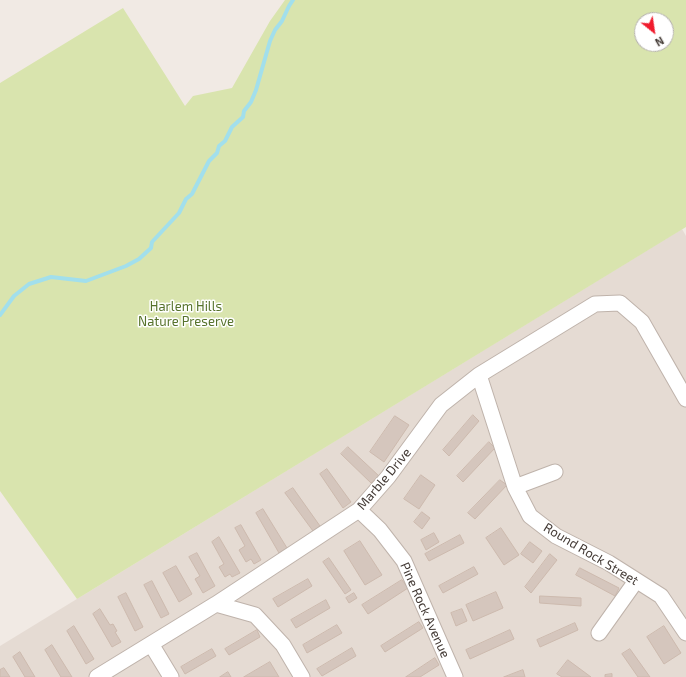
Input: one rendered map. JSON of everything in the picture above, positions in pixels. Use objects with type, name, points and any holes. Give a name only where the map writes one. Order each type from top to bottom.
[{"type":"street","name":"Marble Drive","points":[[97,677],[216,604],[359,510],[388,477],[441,405],[479,375],[595,304],[620,303],[642,322],[686,400]]},
{"type":"street","name":"Round Rock Street","points":[[479,375],[515,487],[530,516],[556,536],[609,563],[636,582],[661,596],[686,633]]},
{"type":"street","points":[[515,487],[556,472]]},
{"type":"street","name":"Pine Rock Avenue","points":[[359,510],[380,530],[404,561],[455,677]]},
{"type":"street","points":[[598,633],[636,582]]},
{"type":"street","points":[[216,604],[255,615],[283,645],[302,677]]},
{"type":"street","points":[[151,644],[171,677]]},
{"type":"shaded area","points":[[682,229],[686,236],[686,677],[0,677],[0,646]]},
{"type":"green space","name":"Harlem Hills Nature Preserve","points":[[285,0],[686,0],[686,227],[77,599],[0,491],[0,83],[123,8],[185,106],[193,96],[232,88],[270,21]]},
{"type":"building","points":[[473,415],[479,421],[449,456],[443,450]]},
{"type":"building","points":[[395,416],[409,425],[384,462],[370,452]]},
{"type":"building","points":[[489,442],[495,448],[463,482],[457,476]]},
{"type":"building","points":[[348,447],[379,476],[371,483],[341,454]]},
{"type":"building","points":[[327,469],[351,502],[343,508],[320,474]]},
{"type":"building","points":[[421,475],[435,485],[419,509],[404,499]]},
{"type":"building","points":[[500,480],[507,485],[475,519],[468,513]]},
{"type":"building","points":[[293,488],[320,526],[313,531],[285,493]]},
{"type":"building","points":[[263,509],[287,548],[279,553],[256,513]]},
{"type":"building","points":[[422,512],[430,518],[422,529],[414,522]]},
{"type":"building","points":[[241,525],[261,560],[254,564],[251,559],[246,562],[239,550],[245,546],[235,528]]},
{"type":"building","points":[[501,528],[519,555],[504,565],[486,538]]},
{"type":"building","points":[[434,533],[439,542],[426,550],[421,540]]},
{"type":"building","points":[[460,535],[464,543],[429,561],[425,554]]},
{"type":"building","points":[[219,537],[240,573],[232,577],[230,574],[225,577],[219,567],[224,564],[212,542]]},
{"type":"building","points":[[360,541],[382,575],[365,585],[344,551]]},
{"type":"building","points":[[530,542],[542,551],[533,563],[521,554]]},
{"type":"building","points":[[197,553],[215,586],[203,593],[195,579],[200,576],[189,557]]},
{"type":"building","points":[[550,554],[557,560],[531,593],[525,587]]},
{"type":"building","points":[[329,558],[351,590],[345,594],[323,562]]},
{"type":"building","points":[[176,566],[192,594],[179,602],[163,573]]},
{"type":"building","points":[[474,567],[478,574],[443,593],[439,586]]},
{"type":"building","points":[[580,568],[619,588],[615,596],[576,575]]},
{"type":"building","points":[[308,579],[312,586],[278,607],[273,599]]},
{"type":"building","points":[[402,580],[408,588],[368,614],[362,605]]},
{"type":"building","points":[[152,581],[169,614],[161,618],[144,585]]},
{"type":"building","points":[[496,592],[503,608],[473,621],[466,605]]},
{"type":"building","points":[[126,593],[143,627],[135,631],[118,597]]},
{"type":"building","points":[[354,593],[357,598],[349,603],[346,598]]},
{"type":"building","points":[[540,596],[581,598],[581,606],[540,603]]},
{"type":"building","points":[[326,600],[330,608],[296,628],[291,620]]},
{"type":"building","points":[[100,609],[110,625],[113,624],[117,631],[115,632],[121,642],[112,647],[93,614]]},
{"type":"building","points":[[462,609],[467,621],[456,626],[451,613]]},
{"type":"building","points":[[419,622],[423,628],[385,652],[381,646]]},
{"type":"building","points":[[575,623],[578,630],[540,647],[537,640]]},
{"type":"building","points":[[337,625],[342,633],[307,653],[303,645]]},
{"type":"building","points":[[74,626],[94,659],[86,664],[67,631]]},
{"type":"building","points":[[664,626],[681,653],[664,664],[647,637]]},
{"type":"building","points":[[257,630],[260,637],[229,655],[225,649]]},
{"type":"building","points":[[510,630],[514,639],[470,659],[466,650]]},
{"type":"building","points":[[52,645],[72,677],[61,677],[45,650]]},
{"type":"building","points":[[352,648],[356,656],[322,676],[317,669]]},
{"type":"building","points":[[212,649],[216,656],[185,674],[181,667]]},
{"type":"building","points":[[630,649],[650,677],[638,677],[622,654]]},
{"type":"building","points":[[20,652],[35,677],[25,677],[13,657]]},
{"type":"building","points":[[435,658],[439,665],[420,677],[406,677]]},
{"type":"building","points":[[568,660],[591,677],[562,677],[557,674]]},
{"type":"building","points":[[270,662],[279,677],[244,677]]},
{"type":"building","points":[[4,668],[10,677],[0,677],[0,670]]},
{"type":"building","points":[[523,670],[525,677],[504,677]]},
{"type":"building","points":[[228,672],[231,677],[220,677]]},
{"type":"building","points":[[612,674],[612,677],[605,677],[605,675]]},
{"type":"waterway","points":[[0,315],[14,296],[29,284],[51,277],[86,281],[126,266],[139,259],[151,248],[152,242],[179,213],[186,199],[192,194],[209,161],[217,153],[219,146],[225,141],[232,127],[243,117],[244,111],[251,102],[256,90],[270,41],[293,0]]}]
